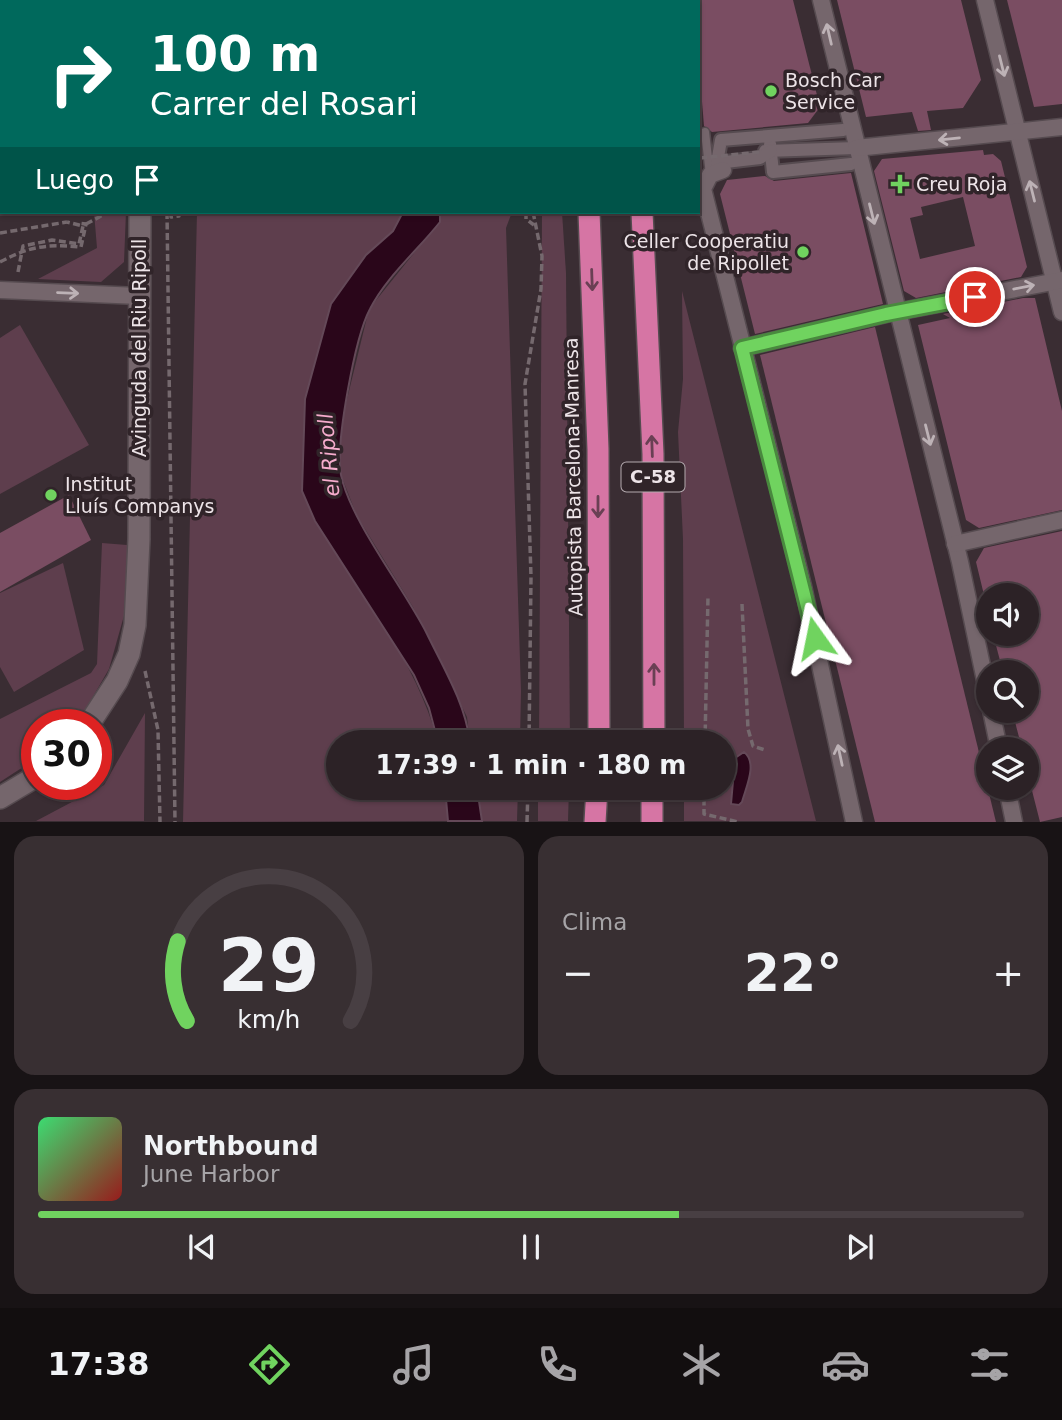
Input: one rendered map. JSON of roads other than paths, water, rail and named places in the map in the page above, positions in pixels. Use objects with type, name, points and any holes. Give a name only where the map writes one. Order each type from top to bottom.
[{"type":"highway","name":"Autopista Barcelona-Manresa","points":[[589,214],[598,449],[599,730]]},
{"type":"highway","name":"C-58","points":[[642,214],[653,454],[654,730]]},
{"type":"highway","points":[[595,821],[596,800]]},
{"type":"highway","points":[[652,800],[652,821]]},
{"type":"street","points":[[821,0],[854,156],[955,544],[980,660]]},
{"type":"street","points":[[985,0],[1017,132],[1058,281],[1062,312]]},
{"type":"street","points":[[766,151],[773,172],[854,156],[1062,127]]},
{"type":"street","points":[[769,136],[766,151],[761,158],[716,163],[721,141],[769,136],[843,130]]},
{"type":"street","points":[[766,151],[854,156]]},
{"type":"street","points":[[717,172],[704,189],[803,586],[854,821]]},
{"type":"street","name":"Avinguda del Riu Ripoll","points":[[98,709],[125,663],[135,625],[139,539],[140,214]]},
{"type":"street","points":[[742,348],[1058,281]]},
{"type":"street","points":[[0,289],[139,296]]},
{"type":"street","points":[[955,544],[1062,520]]},
{"type":"street","points":[[0,798],[21,786]]},
{"type":"street","points":[[1010,800],[1014,821]]},
{"type":"lane","points":[[705,132],[717,172]]},
{"type":"water","name":"el Ripoll","points":[[402,214],[440,214],[440,222],[393,275],[377,297],[364,323],[344,417],[340,460],[341,475],[355,513],[417,616],[447,673],[459,700],[467,730],[435,730],[429,708],[414,675],[315,521],[302,491],[305,399],[331,304],[366,255],[393,231]]},
{"type":"water","points":[[744,752],[751,769],[739,805],[731,804],[731,800],[736,800],[736,757]]},
{"type":"water","points":[[446,800],[479,800],[482,821],[448,821]]},
{"type":"place","name":"Bosch Car Service","points":[[771,91]]},
{"type":"place","name":"Creu Roja","points":[[900,184]]},
{"type":"place","name":"Celler Cooperatiu de Ripollet","points":[[803,252]]},
{"type":"place","name":"Institut Lluís Companys","points":[[51,495]]}]
